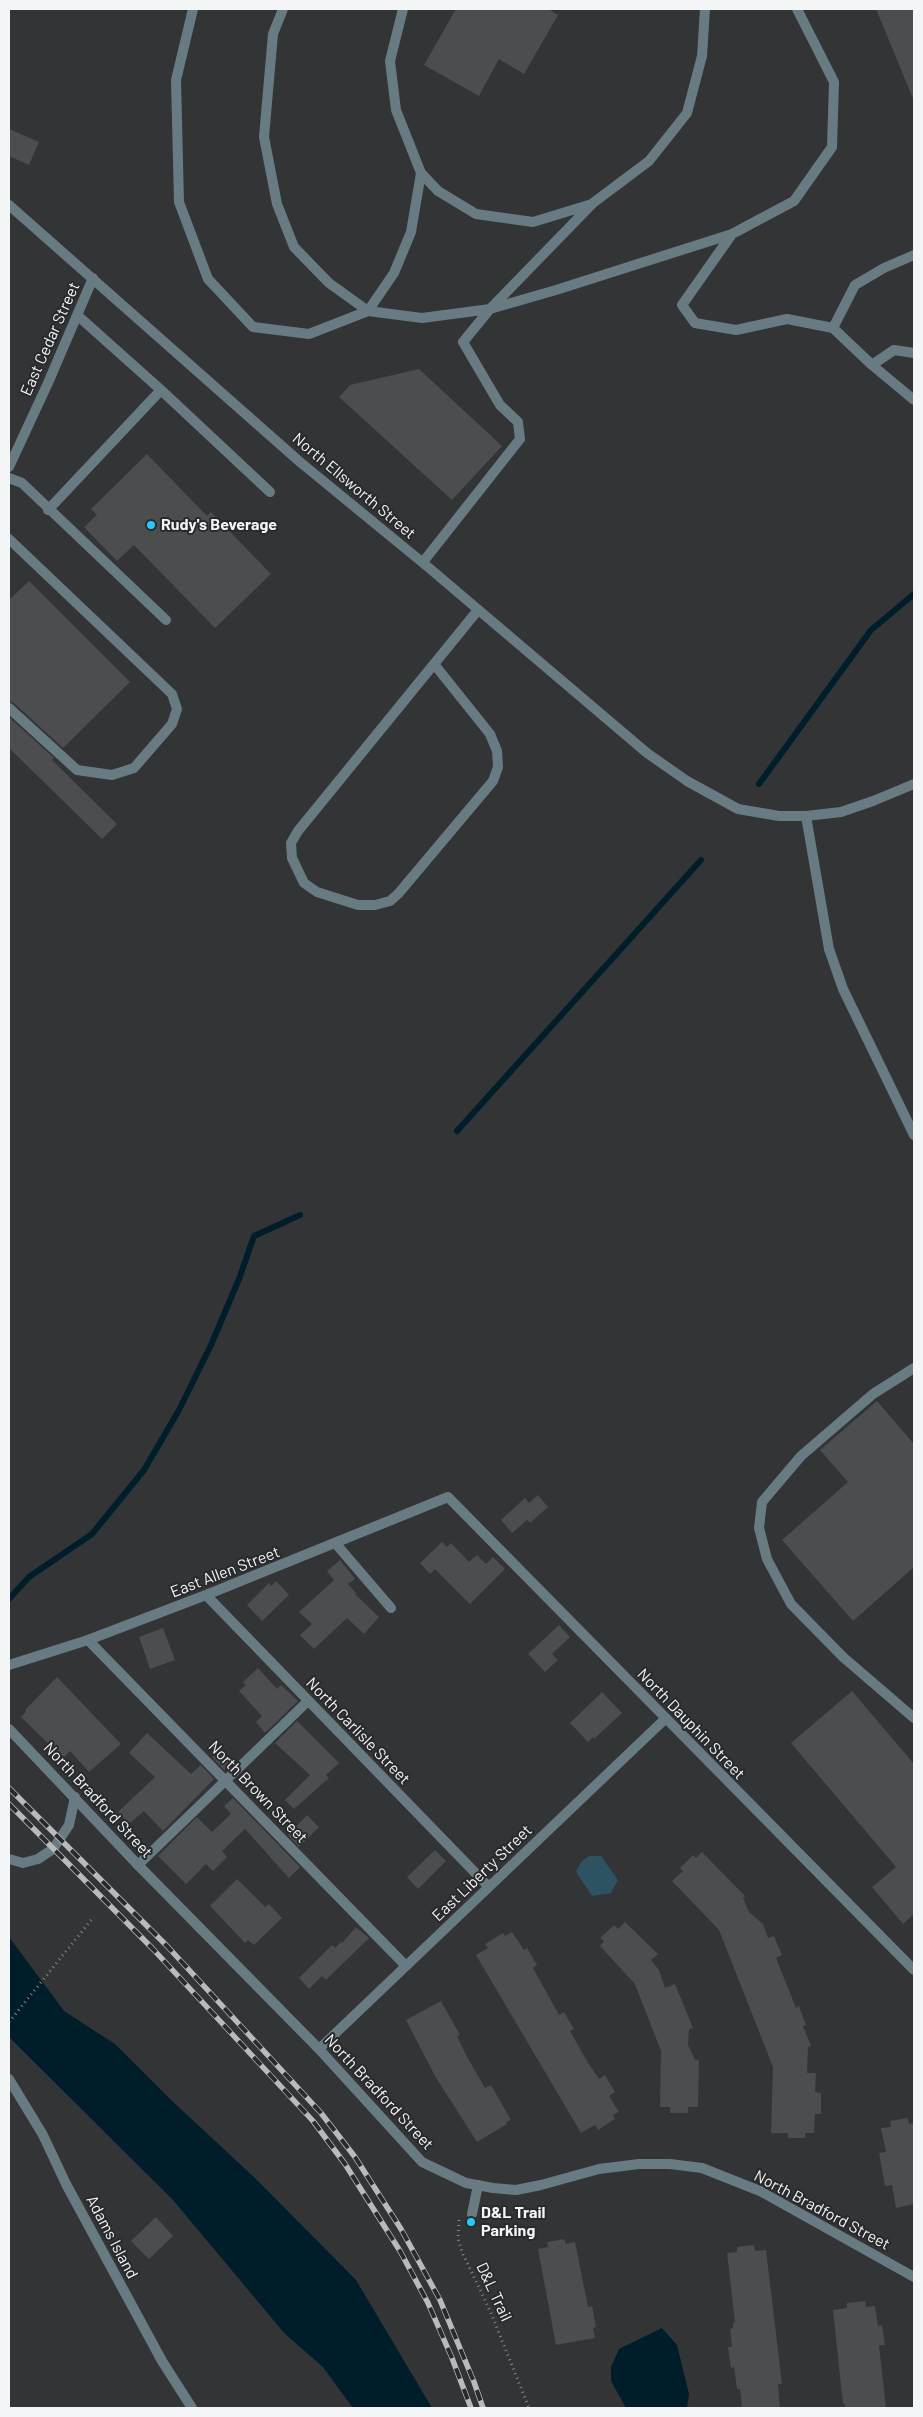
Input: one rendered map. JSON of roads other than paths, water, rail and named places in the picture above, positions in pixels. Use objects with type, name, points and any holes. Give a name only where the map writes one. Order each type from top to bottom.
[{"type":"street","points":[[194,9],[176,80],[179,202],[208,279],[253,327],[309,334],[368,311],[394,273],[411,232],[421,173]]},
{"type":"street","points":[[283,9],[274,34],[264,137],[277,204],[294,247],[329,283],[368,311],[422,318],[490,309],[732,234],[794,201],[832,147],[834,82],[797,9]]},
{"type":"street","points":[[403,9],[390,61],[396,110],[421,173],[438,191],[476,214],[533,222],[593,203]]},
{"type":"street","points":[[423,562],[520,439],[518,422],[500,405],[463,342],[490,309],[593,203],[649,161],[687,114],[702,56],[705,9]]},
{"type":"street","name":"North Ellsworth Street","points":[[9,205],[300,462],[423,562],[647,753],[687,781],[738,809],[779,816],[806,816],[841,812],[914,784]]},
{"type":"street","points":[[732,234],[682,305],[695,323],[736,330],[787,319],[833,328],[872,365],[914,400]]},
{"type":"street","points":[[833,328],[855,284],[884,268],[914,255]]},
{"type":"street","name":"East Cedar Street","points":[[9,466],[93,278]]},
{"type":"street","points":[[77,315],[161,390],[270,492]]},
{"type":"street","points":[[872,365],[894,350],[914,353]]},
{"type":"street","points":[[48,510],[161,390]]},
{"type":"street","points":[[9,478],[22,483],[48,510],[166,620]]},
{"type":"street","points":[[9,539],[172,694],[177,709],[172,724],[134,768],[112,775],[77,770],[9,708]]},
{"type":"street","points":[[434,664],[490,734],[497,751],[498,767],[493,781],[398,894],[390,900],[375,906],[358,905],[317,892],[304,883],[297,872],[292,858],[291,843],[298,831],[434,664],[478,610]]},
{"type":"street","points":[[806,816],[829,949],[843,989],[914,1135]]},
{"type":"street","points":[[914,1368],[873,1394],[801,1456],[762,1502],[759,1528],[767,1559],[791,1604],[843,1657],[914,1718]]},
{"type":"street","name":"East Allen Street","points":[[9,1665],[88,1640],[206,1595],[336,1544],[448,1497]]},
{"type":"street","name":"North Dauphin Street","points":[[448,1497],[914,1970]]},
{"type":"street","points":[[336,1544],[391,1608]]},
{"type":"street","name":"North Carlisle Street","points":[[206,1595],[489,1887]]},
{"type":"street","name":"North Brown Street","points":[[88,1640],[406,1966]]},
{"type":"street","points":[[138,1865],[308,1701]]},
{"type":"street","name":"East Liberty Street","points":[[319,2049],[665,1719]]},
{"type":"street","name":"North Bradford Street","points":[[9,1729],[138,1865],[319,2049],[422,2162],[442,2173],[478,2185],[516,2190],[599,2168],[639,2164],[670,2164],[702,2168],[760,2191],[914,2277]]},
{"type":"street","points":[[9,1859],[23,1863],[38,1859],[53,1849],[69,1825],[75,1797]]},
{"type":"street","name":"Adams Island","points":[[9,2079],[43,2136],[66,2184],[162,2361],[192,2408]]},
{"type":"street","points":[[472,2214],[478,2185]]},
{"type":"waterway","points":[[759,784],[871,630],[914,594]]},
{"type":"waterway","points":[[457,1131],[701,860]]},
{"type":"waterway","points":[[9,1599],[29,1577],[92,1534],[144,1470],[179,1410],[211,1345],[239,1279],[254,1236],[300,1215]]},
{"type":"railway","points":[[9,1788],[167,1946],[321,2113],[355,2157],[401,2229],[440,2300],[483,2408]]},
{"type":"railway","points":[[9,1804],[152,1948],[313,2121],[345,2164],[400,2251],[428,2303],[471,2408]]},
{"type":"place","name":"Rudy's Beverage","points":[[151,525]]},
{"type":"place","name":"D&L Trail Parking","points":[[471,2222]]}]
